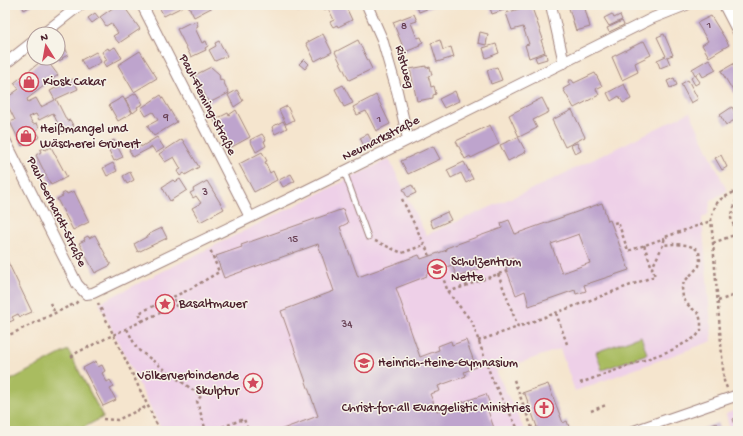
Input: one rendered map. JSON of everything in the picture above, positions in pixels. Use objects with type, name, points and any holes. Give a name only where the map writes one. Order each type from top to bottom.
[{"type":"street","points":[[53,26],[80,5]]},
{"type":"street","name":"Paul-Fleming-Straße","points":[[142,5],[250,218]]},
{"type":"street","name":"Ristweg","points":[[367,5],[382,39],[397,91],[408,139]]},
{"type":"street","points":[[551,5],[564,63]]},
{"type":"street","name":"Neumarkstraße","points":[[90,293],[250,218],[653,18],[686,5]]},
{"type":"street","points":[[724,5],[738,32]]},
{"type":"street","points":[[5,64],[26,47]]},
{"type":"street","name":"Paul-Gerhardt-Straße","points":[[5,140],[77,284],[90,293]]},
{"type":"street","points":[[634,431],[734,396]]},
{"type":"lane","points":[[344,171],[368,237]]},
{"type":"path","points":[[734,396],[724,381],[711,218],[716,204],[721,199],[738,190]]},
{"type":"path","points":[[713,243],[738,235],[731,218],[738,194]]},
{"type":"path","points":[[402,199],[430,256]]},
{"type":"path","points":[[614,223],[618,222],[628,251],[711,221]]},
{"type":"path","points":[[368,237],[402,253],[424,245]]},
{"type":"path","points":[[655,276],[652,268],[665,238]]},
{"type":"path","points":[[142,321],[139,313],[190,289],[219,272],[206,239]]},
{"type":"path","points":[[580,383],[672,350],[696,337],[701,330],[699,314],[688,305],[683,298],[682,288],[684,282],[699,266],[699,252],[695,248],[687,246],[673,244],[663,245]]},
{"type":"path","points":[[644,245],[655,276]]},
{"type":"path","points":[[440,269],[448,292],[472,322],[492,379],[519,431]]},
{"type":"path","points":[[448,292],[507,271]]},
{"type":"path","points":[[498,274],[518,327]]},
{"type":"path","points":[[478,340],[518,327],[655,276]]},
{"type":"path","points":[[90,293],[113,335],[159,431]]},
{"type":"path","points":[[718,301],[738,294]]},
{"type":"path","points":[[71,357],[78,352],[177,305],[173,297]]},
{"type":"path","points":[[50,303],[54,313]]},
{"type":"path","points":[[5,337],[76,303]]},
{"type":"path","points":[[556,313],[567,344]]},
{"type":"path","points":[[127,329],[137,349],[201,396],[197,401],[206,431]]},
{"type":"path","points":[[514,380],[532,428],[531,431]]},
{"type":"path","points":[[591,411],[606,405]]},
{"type":"path","points":[[103,419],[117,420],[148,406]]},
{"type":"path","points":[[211,431],[244,419],[248,431]]},
{"type":"shaded area","name":"Schulzentrum Nette","points":[[690,112],[727,191],[711,200],[708,214],[702,218],[712,341],[575,391],[560,349],[496,371],[525,431],[242,431],[241,429],[238,431],[162,431],[99,303],[389,159],[426,235],[541,185]]},
{"type":"shaded area","points":[[738,409],[738,431],[730,431],[726,414]]},
{"type":"green space","points":[[641,336],[647,354],[602,370],[596,352]]},
{"type":"green space","points":[[68,350],[103,417],[77,431],[5,431],[5,383]]},
{"type":"building","points":[[22,5],[33,5],[24,10]]},
{"type":"building","points":[[117,5],[123,5],[140,29],[119,43],[113,36],[118,33],[111,23],[106,26],[100,17]]},
{"type":"building","points":[[162,5],[186,5],[164,16],[159,7]]},
{"type":"building","points":[[188,5],[212,5],[213,7],[194,17]]},
{"type":"building","points":[[294,5],[302,5],[304,8],[297,12]]},
{"type":"building","points":[[322,5],[345,5],[352,20],[338,27],[337,25],[333,27],[330,22],[334,20],[328,8],[324,10]]},
{"type":"building","points":[[416,5],[437,5],[419,12]]},
{"type":"building","points":[[489,5],[506,5],[507,9],[492,14]]},
{"type":"building","points":[[531,5],[543,39],[541,40],[545,52],[529,58],[525,45],[529,44],[523,27],[512,30],[506,13]]},
{"type":"building","points":[[568,5],[584,5],[590,27],[576,31]]},
{"type":"building","points":[[95,13],[99,18],[92,23],[88,18]]},
{"type":"building","points":[[414,14],[417,21],[411,23],[417,38],[421,37],[423,42],[419,44],[420,46],[405,52],[393,22]]},
{"type":"building","points":[[612,14],[614,18],[620,15],[622,20],[609,26],[604,18]]},
{"type":"building","points":[[711,16],[729,45],[709,57],[702,45],[708,41],[697,23]]},
{"type":"building","points":[[196,21],[198,26],[195,28],[202,43],[206,41],[208,46],[205,48],[206,50],[191,57],[177,29]]},
{"type":"building","points":[[622,21],[624,25],[609,32],[607,28]]},
{"type":"building","points":[[480,32],[488,34],[486,45],[478,43]]},
{"type":"building","points":[[323,34],[332,52],[315,61],[306,43]]},
{"type":"building","points":[[664,34],[673,55],[667,57],[670,64],[660,68],[657,60],[666,56],[657,37]]},
{"type":"building","points":[[358,40],[372,69],[349,80],[335,52]]},
{"type":"building","points":[[440,40],[443,50],[451,47],[454,57],[437,62],[431,43]]},
{"type":"building","points":[[219,41],[227,56],[215,61],[209,50],[216,46],[215,43]]},
{"type":"building","points":[[644,41],[651,55],[635,63],[638,72],[622,80],[612,57]]},
{"type":"building","points":[[496,44],[499,53],[486,58],[483,48]]},
{"type":"building","points":[[115,47],[122,58],[106,67],[103,62],[107,60],[102,52],[108,48],[109,50]]},
{"type":"building","points":[[140,51],[157,78],[134,92],[118,65]]},
{"type":"building","points":[[96,52],[101,62],[87,70],[81,60]]},
{"type":"building","points":[[546,53],[547,59],[537,62],[535,57]]},
{"type":"building","points":[[304,59],[309,64],[305,69],[299,64]]},
{"type":"building","points":[[709,59],[716,70],[703,77],[700,72],[695,75],[692,69]]},
{"type":"building","points":[[735,63],[738,68],[738,99],[721,71]]},
{"type":"building","points":[[35,66],[51,66],[58,75],[27,99],[28,102],[36,98],[41,107],[55,100],[50,91],[73,79],[78,89],[56,99],[67,121],[70,120],[74,127],[62,133],[53,113],[39,120],[36,114],[29,117],[33,124],[37,123],[39,128],[36,130],[40,137],[22,146],[10,122],[15,120],[6,102],[8,97],[19,89],[14,83]]},
{"type":"building","points":[[426,66],[426,68],[430,67],[432,75],[428,76],[431,87],[434,86],[436,94],[433,95],[433,98],[417,101],[410,69]]},
{"type":"building","points":[[211,67],[219,74],[220,80],[222,79],[229,93],[209,103],[195,75]]},
{"type":"building","points":[[497,67],[502,80],[491,84],[487,70]]},
{"type":"building","points":[[595,73],[602,86],[596,89],[599,95],[574,108],[563,89],[570,85],[568,82],[569,80],[572,80],[574,83]]},
{"type":"building","points":[[695,75],[700,82],[695,85],[691,78]]},
{"type":"building","points":[[674,78],[677,85],[670,88],[667,81]]},
{"type":"building","points":[[688,80],[698,99],[691,103],[681,84]]},
{"type":"building","points":[[624,84],[631,99],[623,103],[619,96],[611,101],[607,93]]},
{"type":"building","points":[[343,85],[353,103],[344,107],[335,89]]},
{"type":"building","points":[[237,90],[243,101],[234,107],[228,95]]},
{"type":"building","points":[[455,91],[459,101],[444,108],[439,99]]},
{"type":"building","points":[[136,93],[143,104],[137,107],[138,109],[133,113],[125,99]]},
{"type":"building","points":[[161,95],[177,122],[154,136],[147,126],[158,120],[153,112],[146,116],[141,108]]},
{"type":"building","points":[[376,95],[390,124],[376,131],[366,111],[357,115],[353,107]]},
{"type":"building","points":[[123,97],[132,113],[118,121],[109,105]]},
{"type":"building","points":[[542,98],[549,112],[533,120],[537,128],[519,137],[509,115]]},
{"type":"building","points":[[287,106],[294,120],[286,124],[279,110]]},
{"type":"building","points":[[732,107],[738,118],[726,125],[720,115]]},
{"type":"building","points":[[236,110],[250,137],[228,149],[214,120],[228,113],[229,115]]},
{"type":"building","points":[[572,110],[585,137],[565,147],[552,120]]},
{"type":"building","points":[[283,121],[287,128],[275,134],[272,127]]},
{"type":"building","points":[[490,125],[499,144],[471,158],[470,156],[465,159],[456,141]]},
{"type":"building","points":[[262,134],[266,140],[264,141],[266,146],[256,152],[250,140]]},
{"type":"building","points":[[368,134],[373,144],[365,148],[360,138]]},
{"type":"building","points":[[157,137],[164,148],[156,153],[152,147],[133,157],[129,150],[140,144],[141,147]]},
{"type":"building","points":[[518,137],[526,152],[508,161],[500,145]]},
{"type":"building","points":[[182,139],[199,167],[185,175],[184,173],[180,176],[177,171],[181,169],[174,157],[165,162],[159,154]]},
{"type":"building","points":[[114,140],[123,157],[114,161],[106,144]]},
{"type":"building","points":[[577,143],[581,151],[575,154],[571,145]]},
{"type":"building","points":[[433,146],[440,159],[408,174],[401,161]]},
{"type":"building","points":[[51,147],[67,177],[51,185],[36,155],[41,152],[40,150],[44,148],[45,150]]},
{"type":"building","points":[[262,152],[267,161],[265,162],[270,173],[273,171],[277,180],[254,192],[239,164]]},
{"type":"building","points":[[721,155],[727,167],[722,170],[715,158]]},
{"type":"building","points":[[464,162],[473,179],[466,183],[461,173],[451,178],[447,170]]},
{"type":"building","points":[[113,163],[117,171],[107,176],[103,168]]},
{"type":"building","points":[[130,172],[134,180],[127,184],[123,176]]},
{"type":"building","points":[[291,174],[295,181],[283,187],[279,180]]},
{"type":"building","points":[[180,179],[187,190],[170,201],[162,187],[173,180],[175,182]]},
{"type":"building","points":[[207,181],[224,209],[200,222],[192,208],[201,203],[196,196],[193,198],[190,193],[194,191],[193,189]]},
{"type":"building","points":[[412,185],[416,193],[407,197],[403,189]]},
{"type":"building","points":[[74,191],[89,222],[73,230],[57,199],[63,196],[62,194],[66,192],[67,194]]},
{"type":"building","points":[[602,203],[629,270],[584,285],[586,291],[576,294],[575,290],[529,306],[525,291],[516,295],[507,271],[506,267],[515,263],[513,257],[457,277],[452,265],[426,274],[427,276],[396,288],[420,357],[439,350],[438,346],[451,341],[452,345],[466,340],[476,367],[464,372],[466,376],[438,386],[440,391],[430,394],[437,411],[486,394],[490,404],[486,405],[495,431],[417,431],[416,427],[403,431],[277,431],[318,416],[281,311],[334,291],[318,244],[224,278],[216,256],[242,247],[241,245],[343,209],[348,223],[340,227],[358,277],[419,255],[421,259],[447,250],[446,248],[502,228],[501,223],[509,220],[515,234]],"holes":[[[579,234],[590,263],[562,273],[551,244]]]},
{"type":"building","points":[[447,212],[451,220],[433,228],[430,220]]},
{"type":"building","points":[[162,228],[167,238],[138,252],[134,244],[150,235],[149,234]]},
{"type":"building","points":[[95,235],[111,265],[95,273],[79,243],[85,240],[84,238],[88,236],[89,238]]},
{"type":"building","points":[[5,256],[32,312],[20,317],[18,314],[12,317],[14,320],[5,324]]},
{"type":"building","points":[[96,361],[98,367],[102,365],[105,371],[102,373],[107,382],[110,380],[114,387],[110,389],[116,400],[103,406],[83,368]]},
{"type":"building","name":"Christ-for-all Evangelistic Ministries","points":[[548,384],[563,423],[567,421],[570,430],[537,431],[537,427],[525,394],[522,393]]},
{"type":"building","points":[[738,417],[738,431],[737,431],[733,419]]},
{"type":"building","points":[[717,423],[720,431],[696,431]]},
{"type":"place","name":"Kiosk Cakar","points":[[29,82]]},
{"type":"place","name":"Heißmangel und Wäscherei Grunert","points":[[26,136]]},
{"type":"place","name":"Schulzentrum Nette","points":[[437,269]]},
{"type":"place","name":"Basaltmauer","points":[[165,304]]},
{"type":"place","name":"Heinrich-Heine-Gymnasium","points":[[364,363]]},
{"type":"place","name":"Völkerverbindende Skulptur","points":[[253,383]]},
{"type":"place","name":"Christ-for-all Evangelistic Ministries","points":[[544,408]]}]
